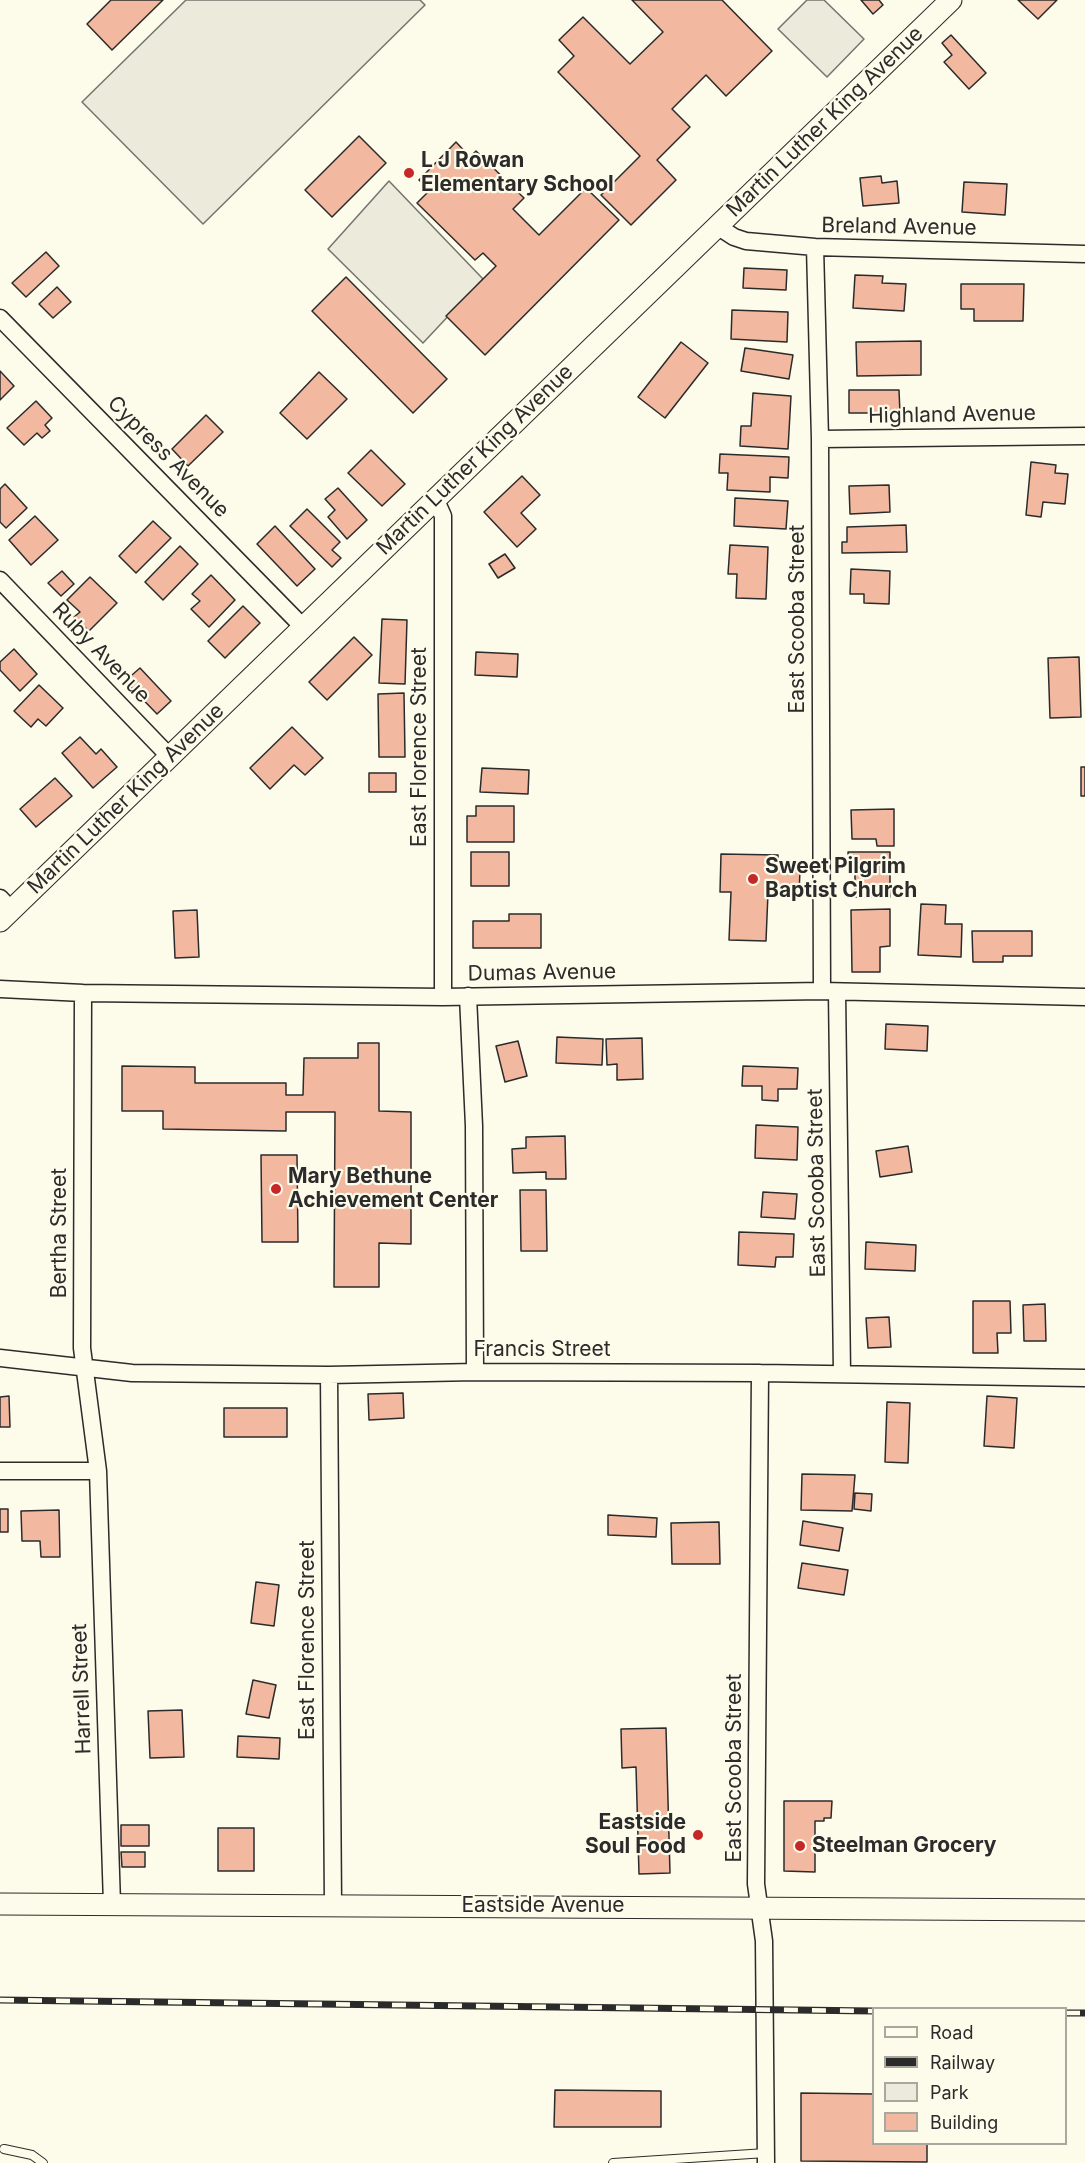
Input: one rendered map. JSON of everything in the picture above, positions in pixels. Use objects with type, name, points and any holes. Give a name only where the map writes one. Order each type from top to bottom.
[{"type":"street","name":"Martin Luther King Avenue","points":[[4,910],[304,628],[435,498],[951,0]]},
{"type":"street","name":"Breland Avenue","points":[[717,226],[734,237],[746,241],[815,247],[1085,254]]},
{"type":"street","name":"East Scooba Street","points":[[815,247],[829,992],[842,1373]]},
{"type":"street","name":"Cypress Avenue","points":[[0,318],[304,628]]},
{"type":"street","name":"Highland Avenue","points":[[820,439],[1085,436]]},
{"type":"street","name":"East Florence Street","points":[[435,498],[443,516],[442,997]]},
{"type":"street","name":"Ruby Avenue","points":[[0,580],[169,756]]},
{"type":"street","name":"Dumas Avenue","points":[[0,989],[83,993],[442,997],[829,992],[1085,997]]},
{"type":"street","name":"Bertha Street","points":[[83,993],[82,1348],[98,1472]]},
{"type":"street","points":[[468,996],[474,1126],[475,1372]]},
{"type":"street","name":"Francis Street","points":[[0,1358],[132,1373],[329,1375],[475,1372],[842,1373],[1085,1378]]},
{"type":"street","name":"East Scooba Street","points":[[760,1373],[756,1884],[764,1941],[766,2158]]},
{"type":"street","name":"East Florence Street","points":[[329,1375],[333,1905]]},
{"type":"street","points":[[0,1470],[98,1472]]},
{"type":"street","name":"Harrell Street","points":[[98,1472],[112,1904]]},
{"type":"street","name":"Eastside Avenue","points":[[0,1904],[1085,1910]]},
{"type":"lane","points":[[4,2149],[32,2155],[43,2163]]},
{"type":"lane","points":[[613,2163],[766,2158]]},
{"type":"green space","points":[[186,0],[420,0],[425,5],[203,224],[82,102]]},
{"type":"shaded area","points":[[807,0],[824,0],[864,39],[827,77],[778,29]]},
{"type":"shaded area","points":[[389,181],[483,279],[423,343],[328,249]]},
{"type":"building","points":[[111,0],[163,0],[112,50],[87,24]]},
{"type":"building","points":[[632,0],[722,0],[772,51],[726,96],[706,75],[672,109],[690,127],[657,160],[676,180],[631,225],[601,195],[640,156],[558,72],[574,56],[559,40],[583,17],[630,64],[663,32]]},
{"type":"building","points":[[861,0],[879,0],[883,5],[873,14]]},
{"type":"building","points":[[1018,0],[1057,0],[1038,19]]},
{"type":"building","points":[[951,35],[986,73],[969,89],[944,62],[952,55],[942,43]]},
{"type":"building","points":[[359,136],[386,163],[332,217],[305,190]]},
{"type":"building","points":[[456,142],[470,157],[476,151],[524,198],[513,209],[539,235],[586,188],[619,220],[485,355],[446,316],[496,266],[483,253],[475,260],[417,203],[430,190],[419,180]]},
{"type":"building","points":[[881,176],[882,183],[897,181],[899,203],[863,206],[860,178]]},
{"type":"building","points":[[964,182],[1007,184],[1005,215],[962,212]]},
{"type":"building","points":[[46,252],[59,266],[26,297],[12,283]]},
{"type":"building","points":[[744,268],[787,270],[786,290],[743,288]]},
{"type":"building","points":[[855,275],[883,276],[882,283],[906,284],[904,311],[853,308]]},
{"type":"building","points":[[346,277],[447,379],[413,413],[312,311]]},
{"type":"building","points":[[961,284],[1024,284],[1023,321],[974,321],[974,309],[961,309]]},
{"type":"building","points":[[57,287],[71,302],[53,318],[39,304]]},
{"type":"building","points":[[732,310],[788,312],[787,342],[731,339]]},
{"type":"building","points":[[921,341],[921,375],[857,376],[856,342]]},
{"type":"building","points":[[681,342],[708,363],[665,418],[638,397]]},
{"type":"building","points":[[745,348],[793,355],[789,379],[741,371]]},
{"type":"building","points":[[0,371],[14,386],[0,400]]},
{"type":"building","points":[[319,372],[347,399],[307,439],[280,413]]},
{"type":"building","points":[[849,390],[899,390],[900,413],[849,413]]},
{"type":"building","points":[[753,393],[791,396],[788,449],[740,446],[741,426],[751,426]]},
{"type":"building","points":[[36,401],[52,418],[45,425],[50,431],[42,438],[37,433],[24,445],[7,428]]},
{"type":"building","points":[[206,415],[223,432],[188,466],[172,449]]},
{"type":"building","points":[[371,450],[405,484],[382,506],[348,473]]},
{"type":"building","points":[[720,454],[789,457],[788,478],[770,477],[770,492],[727,490],[728,473],[719,473]]},
{"type":"building","points":[[1031,462],[1056,465],[1055,473],[1068,474],[1065,504],[1043,502],[1041,517],[1026,515]]},
{"type":"building","points":[[522,476],[540,495],[521,513],[536,529],[517,547],[484,512]]},
{"type":"building","points":[[5,484],[27,508],[6,528],[0,522],[0,489]]},
{"type":"building","points":[[889,485],[890,512],[850,514],[849,486]]},
{"type":"building","points":[[338,488],[367,520],[347,539],[328,517],[335,510],[325,499]]},
{"type":"building","points":[[735,498],[788,501],[786,529],[734,526]]},
{"type":"building","points":[[307,509],[340,542],[332,550],[341,558],[332,567],[290,526]]},
{"type":"building","points":[[35,516],[58,540],[31,565],[9,540]]},
{"type":"building","points":[[153,521],[171,538],[136,573],[119,556]]},
{"type":"building","points":[[906,525],[907,552],[842,553],[842,542],[847,542],[847,527]]},
{"type":"building","points":[[275,526],[315,569],[297,586],[257,544]]},
{"type":"building","points":[[730,545],[768,547],[766,599],[736,598],[737,574],[728,574]]},
{"type":"building","points":[[180,546],[198,564],[163,600],[145,582]]},
{"type":"building","points":[[505,554],[515,568],[498,578],[489,564]]},
{"type":"building","points":[[851,569],[890,571],[889,604],[864,603],[864,594],[850,594]]},
{"type":"building","points":[[62,571],[74,584],[61,596],[48,583]]},
{"type":"building","points":[[211,575],[235,600],[209,627],[191,609],[200,601],[192,594]]},
{"type":"building","points":[[90,577],[117,603],[89,631],[74,617],[80,612],[67,600]]},
{"type":"building","points":[[243,606],[260,623],[225,658],[208,641]]},
{"type":"building","points":[[382,619],[407,620],[405,684],[379,683]]},
{"type":"building","points":[[354,637],[372,655],[327,700],[309,682]]},
{"type":"building","points":[[14,649],[37,674],[20,691],[0,670],[0,662]]},
{"type":"building","points":[[476,652],[518,654],[517,677],[475,675]]},
{"type":"building","points":[[1079,657],[1081,717],[1050,718],[1048,658]]},
{"type":"building","points":[[140,668],[171,701],[157,714],[125,681]]},
{"type":"building","points":[[39,685],[63,708],[46,726],[38,719],[31,727],[14,711]]},
{"type":"building","points":[[404,693],[405,757],[379,757],[378,694]]},
{"type":"building","points":[[292,727],[323,758],[305,775],[294,765],[270,789],[250,768]]},
{"type":"building","points":[[80,737],[96,754],[101,749],[117,767],[93,788],[62,753]]},
{"type":"building","points":[[1081,767],[1085,767],[1085,796],[1081,796]]},
{"type":"building","points":[[482,768],[529,770],[528,794],[480,792]]},
{"type":"building","points":[[369,773],[396,773],[396,792],[369,792]]},
{"type":"building","points":[[55,778],[72,796],[36,827],[20,809]]},
{"type":"building","points":[[476,806],[514,806],[514,842],[467,842],[467,816],[476,816]]},
{"type":"building","points":[[894,809],[894,846],[877,846],[876,839],[852,839],[851,810]]},
{"type":"building","points":[[471,852],[509,852],[509,886],[471,886]]},
{"type":"building","points":[[848,852],[890,852],[890,897],[855,897],[855,872],[849,872]]},
{"type":"building","points":[[721,854],[778,855],[778,870],[800,870],[799,894],[768,893],[766,941],[729,940],[731,892],[720,892]]},
{"type":"building","points":[[921,904],[946,905],[945,924],[962,924],[961,957],[918,955]]},
{"type":"building","points":[[890,909],[890,946],[880,947],[880,972],[852,972],[851,910]]},
{"type":"building","points":[[197,910],[199,957],[175,958],[173,911]]},
{"type":"building","points":[[509,914],[541,914],[541,948],[473,948],[473,921],[509,921]]},
{"type":"building","points":[[972,931],[1032,931],[1032,956],[1003,956],[1003,962],[973,962]]},
{"type":"building","points":[[886,1024],[928,1026],[927,1051],[885,1049]]},
{"type":"building","points":[[557,1037],[603,1039],[602,1065],[556,1063]]},
{"type":"building","points":[[642,1038],[643,1079],[617,1080],[617,1064],[607,1065],[606,1039]]},
{"type":"building","points":[[518,1041],[527,1076],[505,1082],[496,1046]]},
{"type":"building","points":[[358,1043],[379,1043],[379,1111],[411,1112],[411,1244],[379,1243],[379,1287],[334,1287],[335,1112],[286,1112],[286,1131],[163,1129],[163,1111],[122,1111],[122,1066],[195,1067],[195,1083],[286,1083],[286,1095],[303,1095],[304,1058],[358,1058]]},
{"type":"building","points":[[743,1066],[798,1068],[797,1089],[778,1089],[778,1101],[762,1100],[762,1086],[742,1086]]},
{"type":"building","points":[[756,1125],[798,1127],[797,1160],[755,1158]]},
{"type":"building","points":[[565,1136],[566,1179],[546,1179],[546,1172],[513,1173],[512,1149],[526,1148],[526,1137]]},
{"type":"building","points":[[908,1146],[912,1172],[880,1177],[876,1151]]},
{"type":"building","points":[[261,1155],[297,1155],[298,1242],[262,1242]]},
{"type":"building","points":[[520,1190],[546,1190],[547,1251],[521,1251]]},
{"type":"building","points":[[763,1192],[797,1194],[795,1219],[761,1217]]},
{"type":"building","points":[[739,1232],[794,1234],[793,1257],[776,1257],[775,1267],[738,1265]]},
{"type":"building","points":[[866,1242],[916,1245],[915,1271],[865,1269]]},
{"type":"building","points":[[973,1301],[1010,1301],[1011,1333],[997,1333],[998,1353],[973,1353]]},
{"type":"building","points":[[1045,1304],[1046,1341],[1024,1341],[1023,1305]]},
{"type":"building","points":[[889,1317],[891,1347],[868,1348],[866,1318]]},
{"type":"building","points":[[403,1393],[404,1418],[369,1420],[368,1394]]},
{"type":"building","points":[[9,1396],[10,1427],[0,1427],[0,1397]]},
{"type":"building","points":[[987,1396],[1017,1398],[1014,1448],[984,1446]]},
{"type":"building","points":[[887,1402],[910,1403],[908,1463],[885,1462]]},
{"type":"building","points":[[224,1408],[287,1408],[287,1437],[224,1437]]},
{"type":"building","points":[[802,1474],[855,1475],[852,1511],[801,1510]]},
{"type":"building","points":[[855,1493],[872,1494],[871,1511],[854,1509]]},
{"type":"building","points":[[0,1509],[8,1509],[8,1532],[0,1532]]},
{"type":"building","points":[[59,1510],[60,1557],[41,1557],[40,1541],[22,1541],[21,1511]]},
{"type":"building","points":[[608,1515],[657,1518],[656,1537],[608,1535]]},
{"type":"building","points":[[803,1521],[843,1528],[839,1551],[800,1545]]},
{"type":"building","points":[[719,1522],[720,1564],[672,1564],[671,1523]]},
{"type":"building","points":[[802,1563],[848,1570],[844,1595],[798,1588]]},
{"type":"building","points":[[256,1582],[279,1585],[274,1626],[251,1623]]},
{"type":"building","points":[[253,1680],[276,1685],[269,1718],[246,1714]]},
{"type":"building","points":[[182,1710],[184,1757],[150,1758],[148,1711]]},
{"type":"building","points":[[666,1728],[670,1873],[639,1874],[636,1767],[622,1768],[621,1729]]},
{"type":"building","points":[[238,1736],[280,1738],[279,1759],[237,1757]]},
{"type":"building","name":"Steelman Grocery","points":[[784,1801],[832,1801],[831,1818],[815,1821],[815,1872],[784,1871]]},
{"type":"building","points":[[121,1825],[149,1825],[149,1846],[121,1846]]},
{"type":"building","points":[[218,1828],[254,1828],[254,1871],[218,1871]]},
{"type":"building","points":[[121,1852],[145,1852],[145,1867],[122,1867]]},
{"type":"building","points":[[555,2090],[661,2091],[661,2127],[554,2127]]},
{"type":"building","points":[[801,2093],[872,2094],[872,2145],[927,2145],[927,2162],[801,2161]]},
{"type":"railway","points":[[0,2000],[872,2011]]},
{"type":"railway","points":[[1067,2013],[1085,2013]]},
{"type":"place","name":"L J Rowan Elementary School","points":[[409,173]]},
{"type":"place","name":"Sweet Pilgrim Baptist Church","points":[[753,879]]},
{"type":"place","name":"Mary Bethune Achievement Center","points":[[276,1189]]},
{"type":"place","name":"Eastside Soul Food","points":[[698,1835]]},
{"type":"place","name":"Steelman Grocery","points":[[800,1846]]}]
